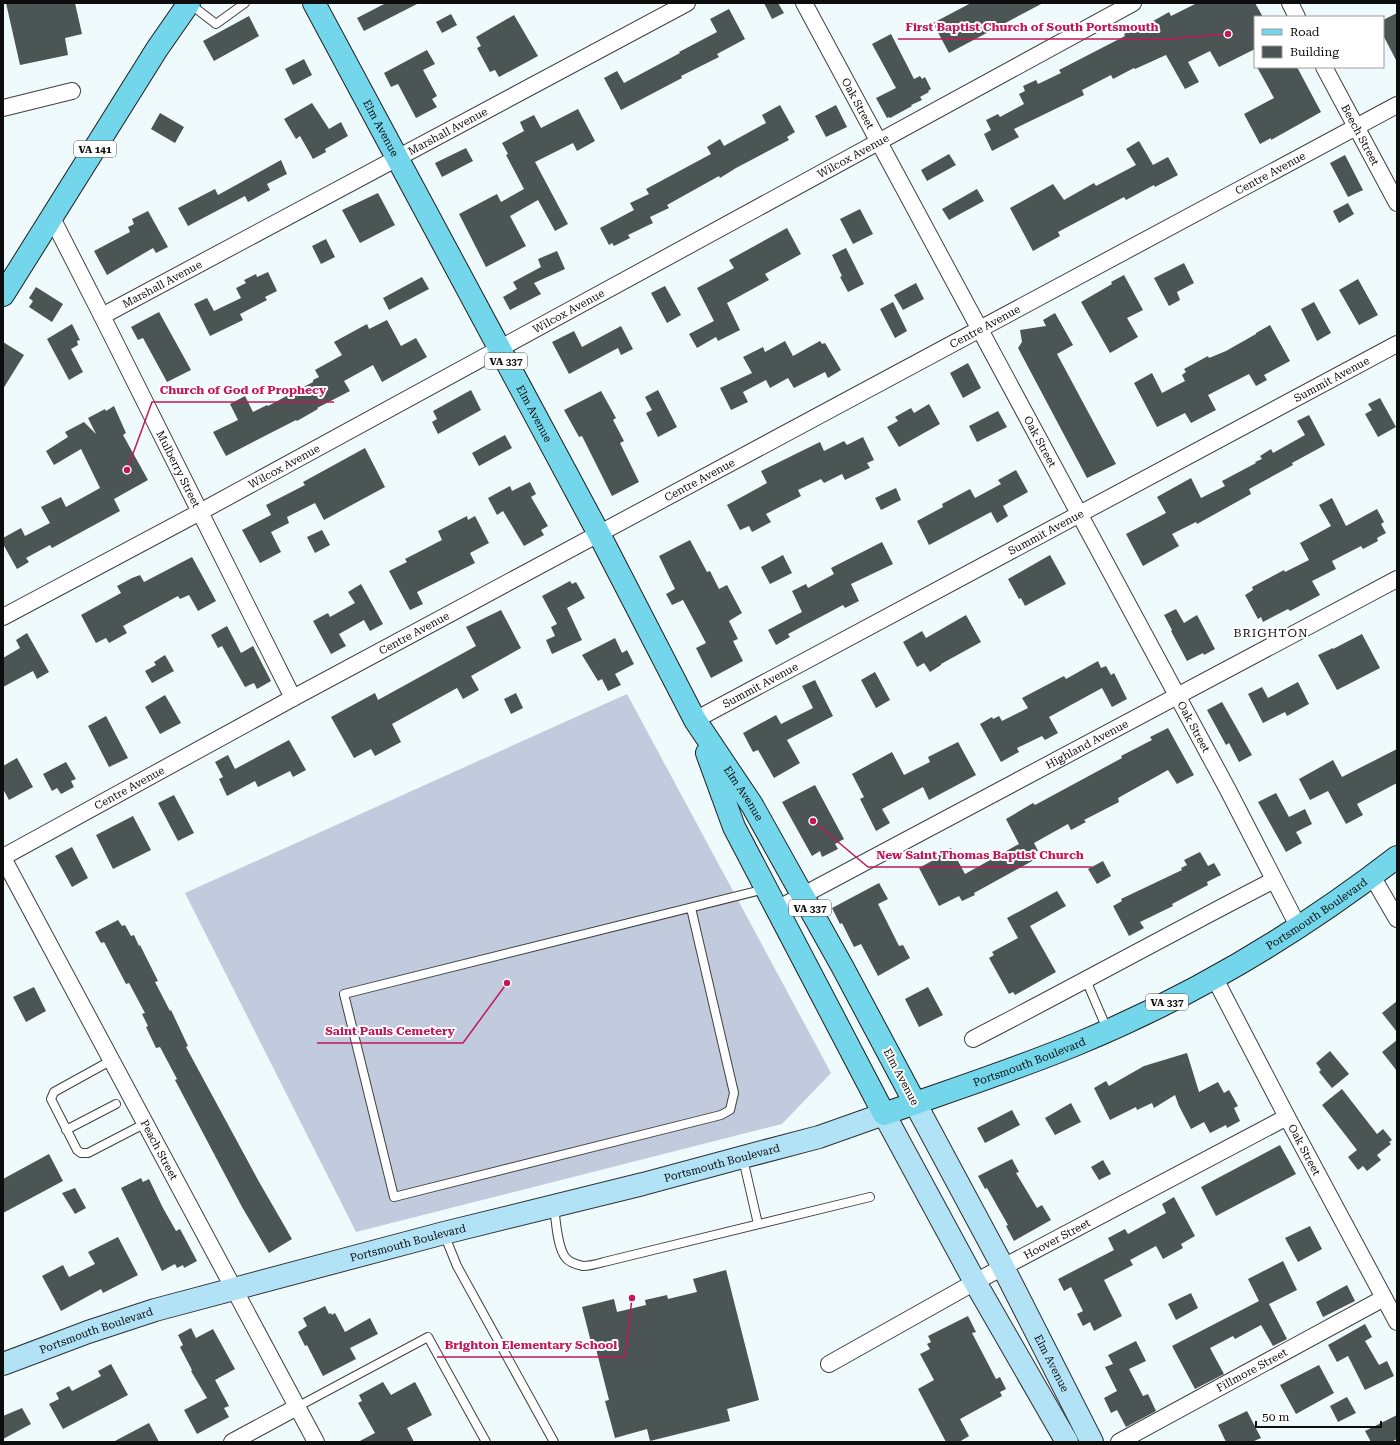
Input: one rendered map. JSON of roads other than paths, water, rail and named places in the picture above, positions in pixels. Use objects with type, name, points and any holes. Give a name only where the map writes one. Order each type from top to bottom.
[{"type":"main road","name":"VA 141","points":[[3,295],[157,49],[189,3]]},
{"type":"main road","name":"Elm Avenue","points":[[314,3],[599,534],[695,720],[752,805],[842,966],[1003,1267],[1092,1442]]},
{"type":"main road","name":"Elm Avenue","points":[[695,720],[734,827],[884,1114],[975,1282],[1066,1442]]},
{"type":"main road","name":"Portsmouth Boulevard","points":[[3,1364],[155,1310],[444,1233],[819,1137],[1004,1072],[1108,1030],[1214,977],[1298,926],[1372,876],[1397,857]]},
{"type":"street","name":"Marshall Avenue","points":[[102,316],[687,3]]},
{"type":"street","name":"Oak Street","points":[[804,3],[1177,696],[1298,926]]},
{"type":"street","name":"Wilcox Avenue","points":[[3,617],[500,349],[1133,3]]},
{"type":"street","points":[[1290,3],[1296,16]]},
{"type":"street","name":"Beech Street","points":[[1325,68],[1397,202]]},
{"type":"street","points":[[3,108],[72,91]]},
{"type":"street","name":"Centre Avenue","points":[[3,857],[293,698],[979,328],[1397,105]]},
{"type":"street","name":"Mulberry Street","points":[[52,218],[293,698]]},
{"type":"street","name":"Summit Avenue","points":[[695,720],[1397,344]]},
{"type":"street","name":"Highland Avenue","points":[[777,909],[1397,579]]},
{"type":"street","name":"Peach Street","points":[[3,857],[316,1442]]},
{"type":"street","points":[[1372,876],[1397,919]]},
{"type":"street","points":[[973,1039],[1274,880]]},
{"type":"street","name":"Oak Street","points":[[1214,977],[1397,1322]]},
{"type":"street","name":"Hoover Street","points":[[830,1364],[975,1282],[1287,1117]]},
{"type":"street","name":"Fillmore Street","points":[[1119,1442],[1384,1298]]},
{"type":"street","points":[[232,1442],[297,1407]]},
{"type":"lane","points":[[189,3],[216,24],[245,3]]},
{"type":"lane","points":[[691,908],[734,1093],[730,1110],[722,1115],[394,1197],[344,994],[766,889]]},
{"type":"lane","points":[[1086,980],[1108,1030]]},
{"type":"lane","points":[[112,1060],[54,1092],[51,1099],[76,1150],[81,1153],[88,1153],[146,1123]]},
{"type":"lane","points":[[66,1130],[116,1104]]},
{"type":"lane","points":[[743,1157],[758,1224]]},
{"type":"lane","points":[[554,1206],[559,1241],[565,1258],[583,1266],[870,1196]]},
{"type":"lane","points":[[444,1233],[457,1266],[554,1442]]},
{"type":"lane","points":[[297,1407],[428,1337],[486,1442]]},
{"type":"place","name":"First Baptist Church of South Portsmouth","points":[[1228,34]]},
{"type":"place","name":"Church of God of Prophecy","points":[[127,470]]},
{"type":"place","name":"New Saint Thomas Baptist Church","points":[[813,821]]},
{"type":"place","name":"Saint Pauls Cemetery","points":[[507,983]]},
{"type":"place","name":"Brighton Elementary School","points":[[632,1298]]},
{"type":"district","name":"BRIGHTON","points":[[1271,633]]}]
